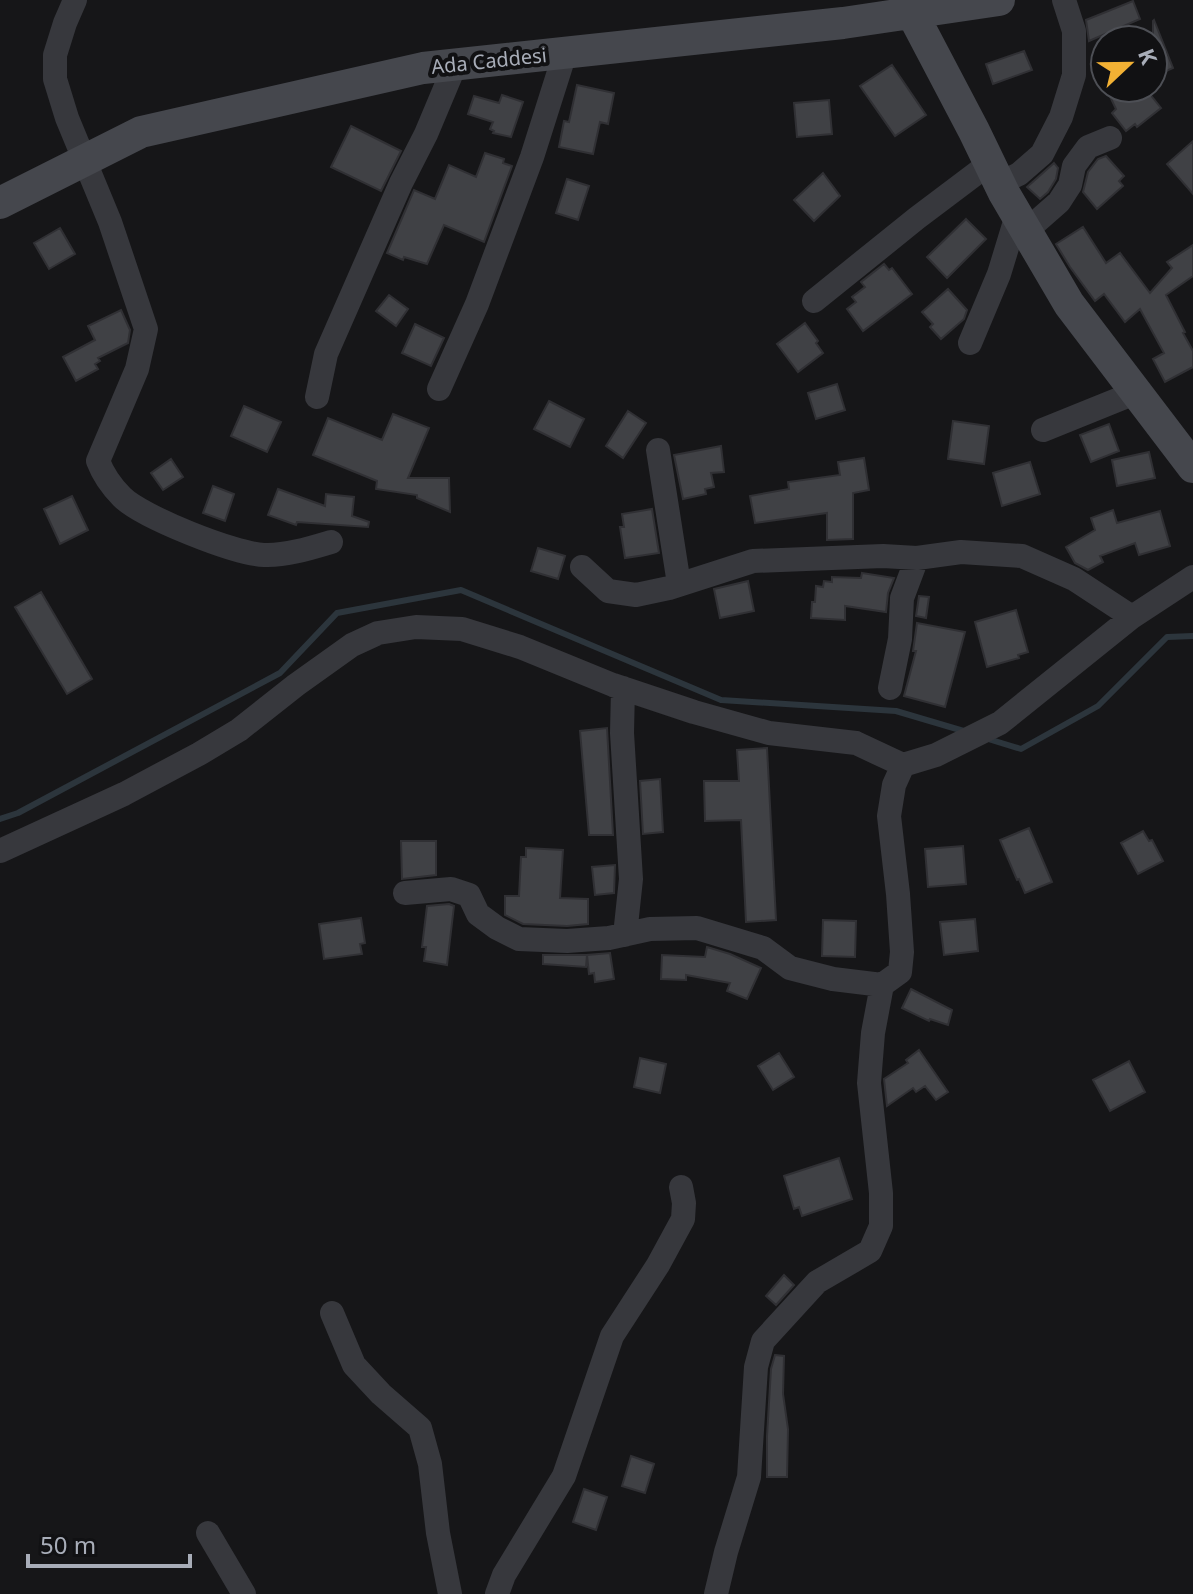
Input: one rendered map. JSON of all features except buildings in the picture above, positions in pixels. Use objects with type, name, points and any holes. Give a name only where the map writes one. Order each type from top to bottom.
[{"type":"main road","name":"Ada Caddesi","points":[[0,203],[141,132],[423,68],[843,23],[926,8],[999,0]]},
{"type":"main road","points":[[926,8],[995,173],[1069,304],[1193,467]]},
{"type":"street","points":[[75,0],[55,55],[55,79],[67,118],[110,222],[146,329],[137,369],[98,461],[102,473],[123,499],[159,521],[228,547],[264,555],[331,542]]},
{"type":"street","points":[[814,301],[917,218],[995,173],[1019,174],[1042,154],[1061,117],[1074,75],[1074,31],[1064,0]]},
{"type":"street","points":[[439,389],[477,304],[526,172],[565,53]]},
{"type":"street","points":[[317,397],[326,354],[455,65]]},
{"type":"street","points":[[970,343],[1022,223],[1059,202],[1070,185],[1074,166],[1088,147],[1110,138]]},
{"type":"street","points":[[1043,430],[1137,392]]},
{"type":"street","points":[[658,450],[679,584]]},
{"type":"street","points":[[582,567],[608,591],[636,595],[753,561],[869,556],[917,558],[961,552],[1022,556],[1074,579],[1132,617]]},
{"type":"street","points":[[890,688],[900,639],[902,598],[917,558]]},
{"type":"street","points":[[0,851],[124,794],[199,754],[239,730],[352,645],[378,633],[416,627],[462,629],[520,647],[694,712],[769,733],[856,743],[903,765],[936,755],[1000,723],[1132,617],[1193,577]]},
{"type":"street","points":[[623,688],[622,733],[631,879],[625,935]]},
{"type":"street","points":[[405,893],[451,889],[469,895],[478,914],[519,939],[567,941],[609,938],[650,929],[697,928],[763,948],[790,968],[833,979],[882,985],[900,972],[902,952],[889,816],[894,785],[903,765]]},
{"type":"street","points":[[716,1594],[749,1477],[756,1367],[763,1341],[817,1282],[870,1251],[881,1226],[881,1193],[869,1083],[873,1033],[882,985]]},
{"type":"street","points":[[497,1594],[504,1575],[564,1476],[612,1336],[658,1265],[683,1219],[681,1187]]},
{"type":"street","points":[[332,1313],[354,1365],[420,1428],[430,1464],[438,1533],[450,1594]]},
{"type":"street","points":[[208,1533],[244,1594]]},
{"type":"waterway","points":[[0,819],[18,813],[280,673],[337,613],[461,590],[721,700],[896,711],[967,732]]},
{"type":"waterway","points":[[985,738],[1021,749],[1098,706],[1167,637],[1193,636]]}]
